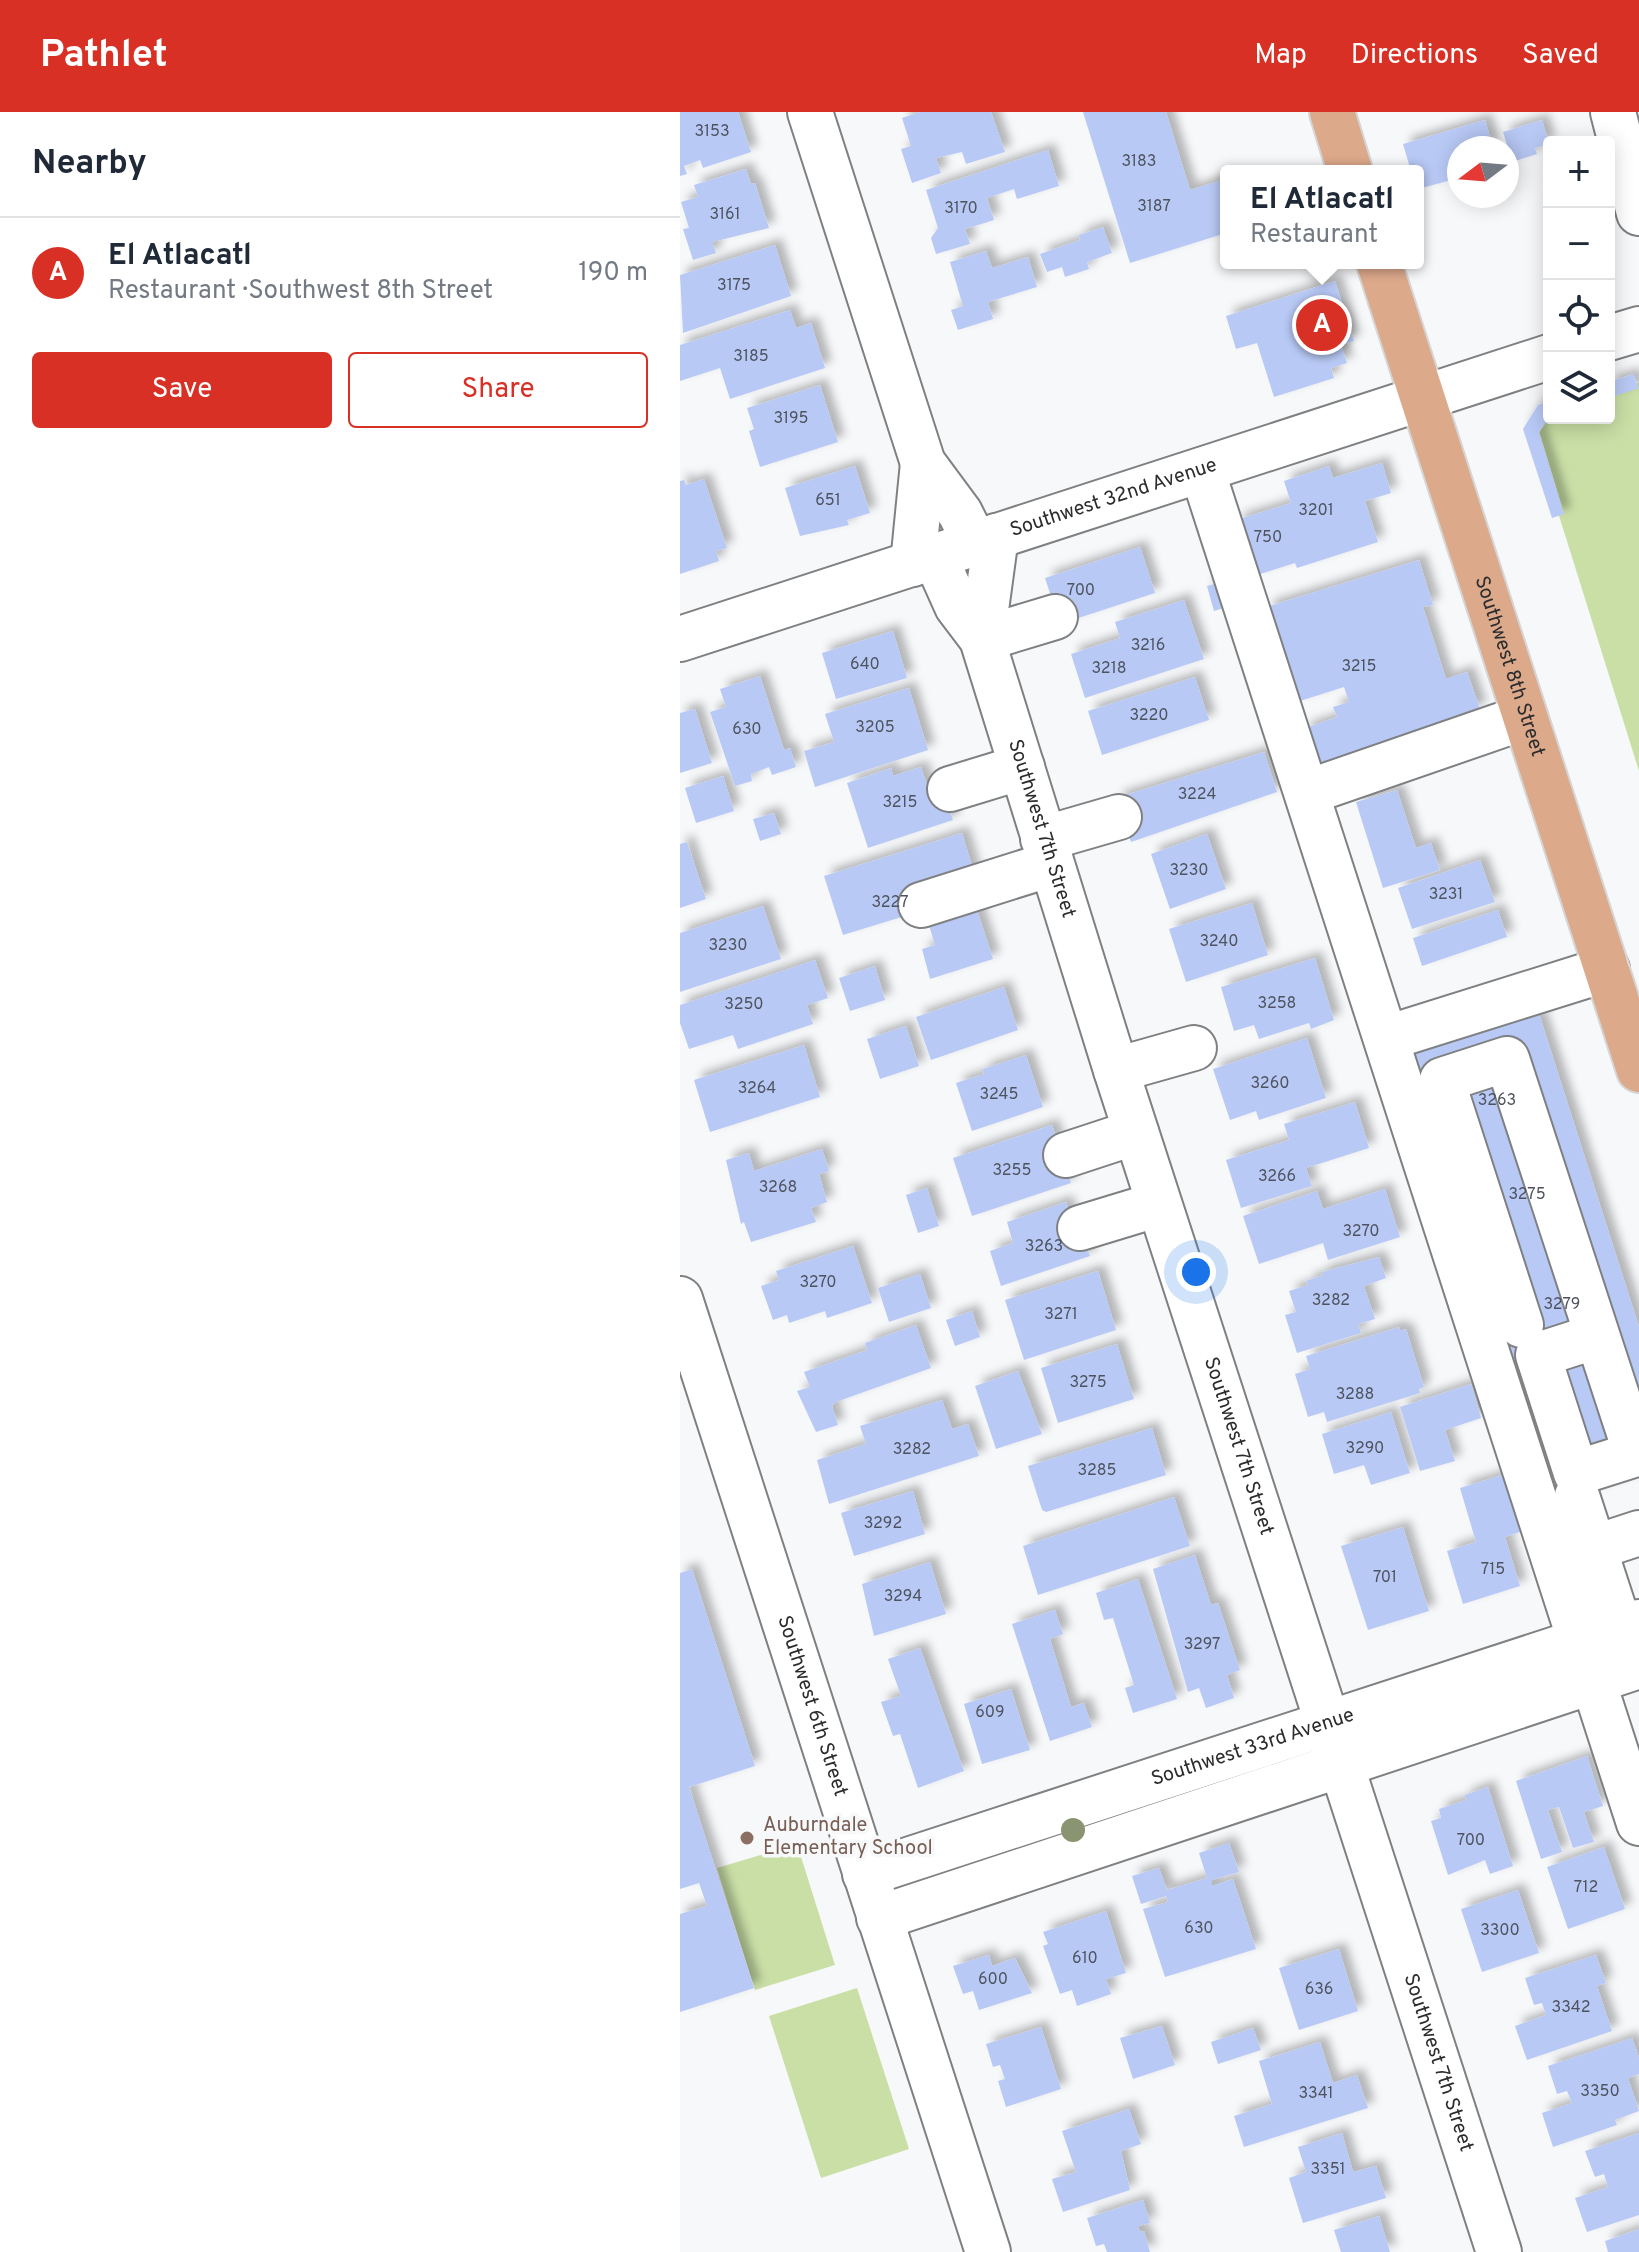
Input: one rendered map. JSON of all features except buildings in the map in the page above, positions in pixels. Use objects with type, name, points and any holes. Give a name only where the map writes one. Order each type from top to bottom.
[{"type":"main road","points":[[1332,112],[1348,165]]},
{"type":"main road","name":"Southwest 8th Street","points":[[1381,269],[1525,717],[1622,994],[1639,1070]]},
{"type":"street","name":"Southwest 7th Street","points":[[810,112],[923,463],[924,560],[982,639]]},
{"type":"street","points":[[1613,112],[1638,204]]},
{"type":"street","points":[[1615,336],[1639,329]]},
{"type":"street","name":"Southwest 32nd Avenue","points":[[680,639],[1543,359]]},
{"type":"street","name":"Southwest 7th Street","points":[[923,463],[960,513],[986,540],[982,639],[1116,1070],[1499,2252]]},
{"type":"street","points":[[1202,470],[1387,1038],[1608,1643]]},
{"type":"street","points":[[982,639],[1055,617]]},
{"type":"street","points":[[1308,792],[1525,717]]},
{"type":"street","points":[[950,789],[1022,767]]},
{"type":"street","points":[[921,905],[1119,817]]},
{"type":"street","points":[[1387,1038],[1622,994]]},
{"type":"street","points":[[1116,1070],[1194,1048]]},
{"type":"street","points":[[1521,1325],[1442,1080],[1507,1059],[1597,1336]]},
{"type":"street","points":[[1066,1155],[1136,1132]]},
{"type":"street","points":[[1080,1228],[1159,1204]]},
{"type":"street","name":"Southwest 6th Street","points":[[680,1299],[988,2252]]},
{"type":"street","points":[[1577,1496],[1593,1548],[1639,1823]]},
{"type":"street","points":[[1593,1548],[1639,1533]]},
{"type":"street","name":"Southwest 33rd Avenue","points":[[1608,1643],[1639,1666]]},
{"type":"street","name":"Southwest 33rd Avenue","points":[[865,1874],[1328,1721],[1608,1643]]},
{"type":"street","name":"Southwest 33rd Avenue","points":[[879,1918],[1343,1763],[1608,1643]]},
{"type":"green space","points":[[1639,383],[1639,771],[1535,439],[1544,424],[1615,424],[1615,391]]},
{"type":"green space","points":[[797,1844],[835,1965],[755,1990],[717,1868]]},
{"type":"green space","points":[[857,1988],[909,2149],[821,2178],[769,2016]]},
{"type":"place","name":"El Atlacatl","points":[[1322,325]]},
{"type":"place","name":"Auburndale Elementary School","points":[[747,1838]]}]
